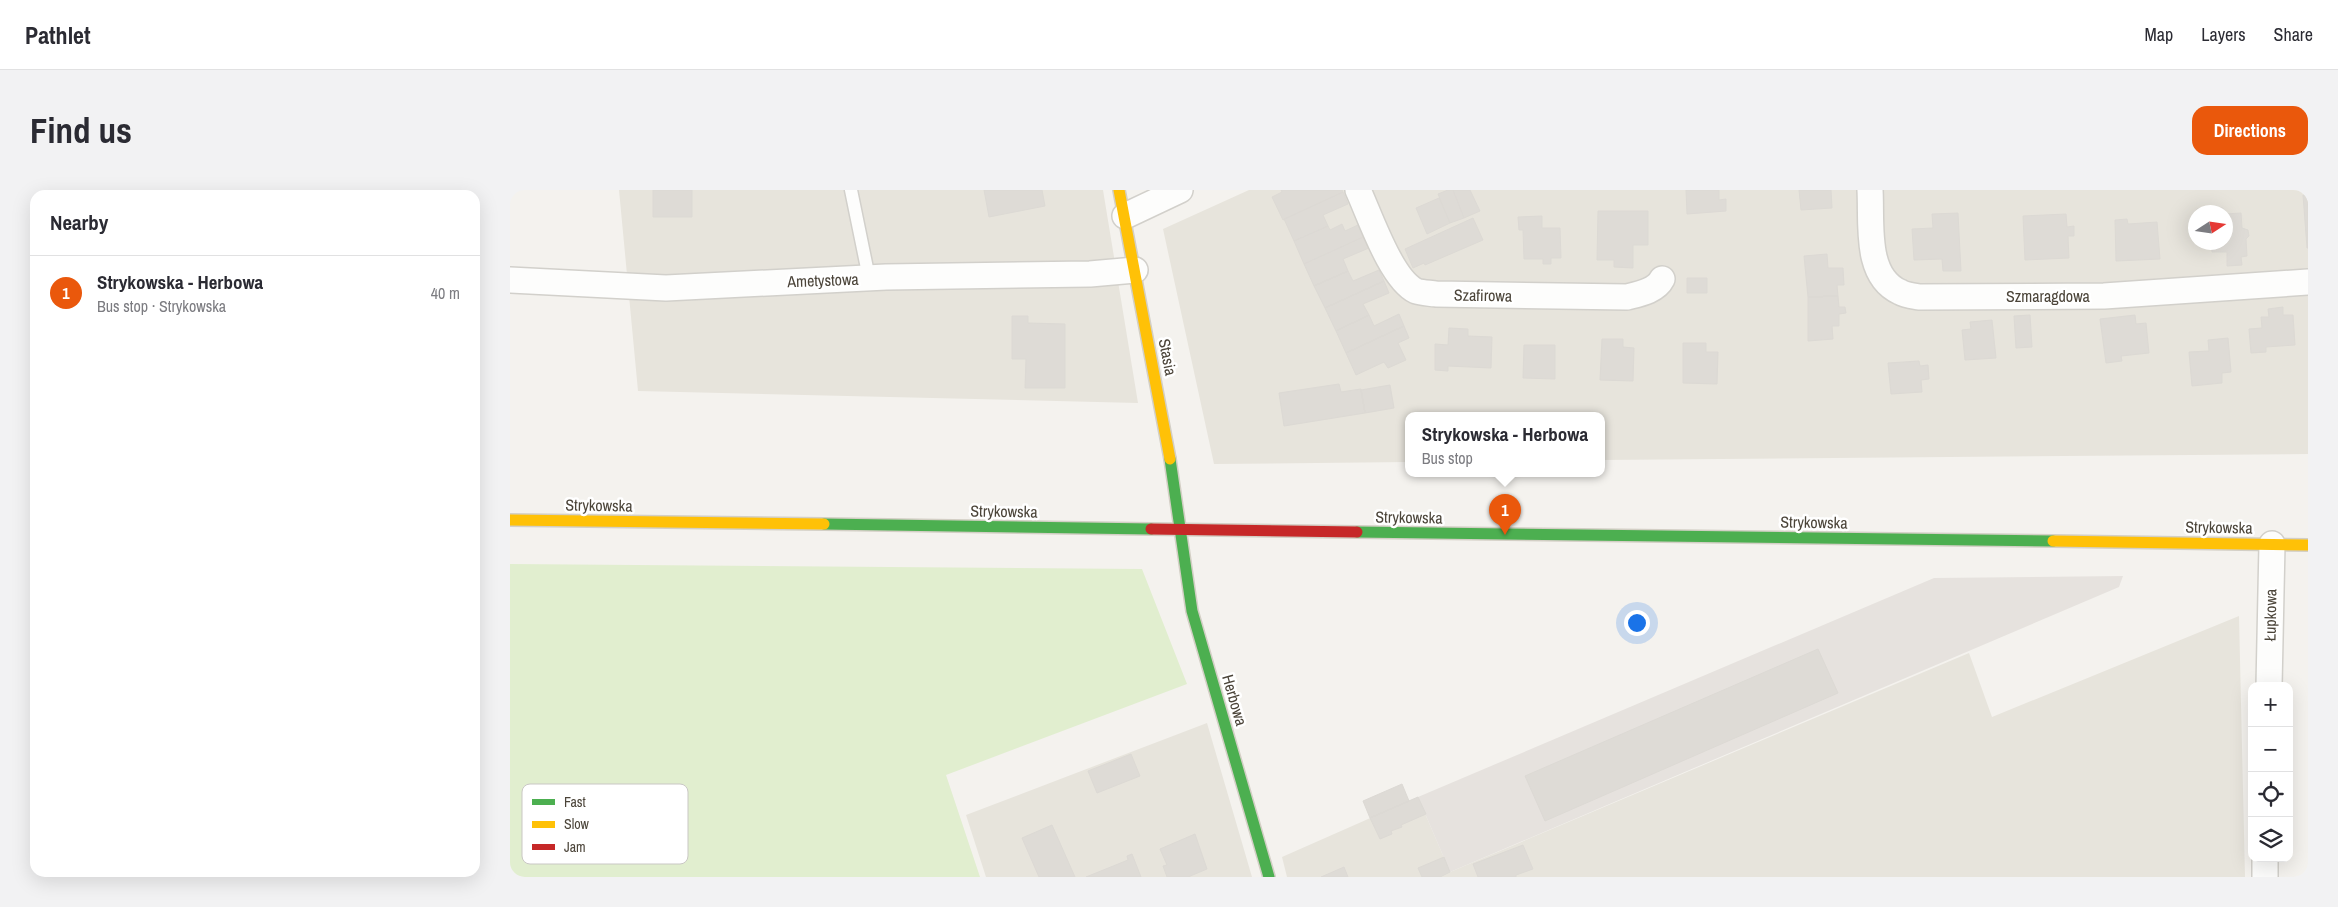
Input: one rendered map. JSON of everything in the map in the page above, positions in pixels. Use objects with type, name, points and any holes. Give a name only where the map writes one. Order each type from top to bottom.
[{"type":"main road","name":"Stasia","points":[[1119,190],[1166,430],[1181,530]]},
{"type":"main road","name":"Strykowska","points":[[510,520],[2308,545]]},
{"type":"main road","name":"Herbowa","points":[[1181,530],[1192,611],[1269,877]]},
{"type":"street","points":[[1125,216],[1180,190]]},
{"type":"street","name":"Szafirowa","points":[[1358,190],[1394,269],[1404,282],[1417,291],[1436,294],[1627,297],[1645,292],[1660,283],[1662,279]]},
{"type":"street","name":"Szmaragdowa","points":[[1870,190],[1874,254],[1878,271],[1887,284],[1900,292],[1918,297],[2104,296],[2308,282]]},
{"type":"street","name":"Ametystowa","points":[[510,280],[666,288],[869,278],[1090,274],[1135,270]]},
{"type":"street","name":"Łupkowa","points":[[2269,682],[2272,544]]},
{"type":"street","points":[[2265,862],[2265,877]]},
{"type":"lane","points":[[851,190],[869,278]]},
{"type":"shaded area","points":[[619,190],[1103,190],[1138,403],[638,391]]},
{"type":"shaded area","points":[[1249,190],[2308,190],[2308,454],[1605,460],[1605,412],[1405,412],[1405,462],[1214,464],[1163,229]]},
{"type":"shaded area","points":[[2123,576],[2119,587],[1450,872],[1418,797],[1934,578]]},
{"type":"shaded area","points":[[2239,616],[2245,877],[1287,877],[1282,857],[1418,797],[1450,872],[1969,653],[1992,717]]},
{"type":"shaded area","points":[[1207,723],[1252,877],[986,877],[966,815]]},
{"type":"green space","points":[[510,564],[1142,569],[1187,684],[946,775],[980,877],[510,877]]},
{"type":"building","points":[[653,190],[692,190],[692,217],[653,217]]},
{"type":"building","points":[[984,190],[1042,190],[1045,206],[989,217]]},
{"type":"building","points":[[1281,190],[1342,190],[1343,192],[1283,220],[1272,197],[1282,192]]},
{"type":"building","points":[[1453,190],[1464,218],[1450,223],[1438,194]]},
{"type":"building","points":[[1453,190],[1470,190],[1480,211],[1464,218]]},
{"type":"building","points":[[1686,190],[1719,190],[1719,200],[1726,199],[1726,211],[1687,214]]},
{"type":"building","points":[[1799,190],[1831,190],[1832,208],[1801,210]]},
{"type":"building","points":[[1343,192],[1348,204],[1323,215],[1328,226],[1294,241],[1284,219]]},
{"type":"building","points":[[2303,195],[2308,195],[2308,248],[2307,248]]},
{"type":"building","points":[[1439,198],[1450,223],[1427,234],[1416,208]]},
{"type":"building","points":[[1598,211],[1648,211],[1648,245],[1633,245],[1633,268],[1614,267],[1614,260],[1597,260]]},
{"type":"building","points":[[1958,213],[1961,271],[1943,271],[1942,259],[1914,260],[1912,229],[1933,228],[1932,214]]},
{"type":"building","points":[[2241,213],[2242,228],[2248,230],[2249,236],[2246,239],[2247,256],[2241,257],[2242,265],[2227,266],[2227,252],[2212,252],[2212,250],[2233,250],[2233,214]]},
{"type":"building","points":[[2066,214],[2067,227],[2074,226],[2074,236],[2068,236],[2069,258],[2025,260],[2023,216]]},
{"type":"building","points":[[1542,216],[1542,228],[1560,228],[1561,258],[1551,258],[1551,264],[1543,264],[1543,259],[1524,259],[1523,230],[1519,230],[1518,217]]},
{"type":"building","points":[[1473,218],[1483,240],[1425,265],[1424,263],[1413,268],[1405,249]]},
{"type":"building","points":[[2127,219],[2128,224],[2157,222],[2160,259],[2116,261],[2115,220]]},
{"type":"building","points":[[1342,224],[1345,231],[1358,225],[1363,237],[1304,264],[1294,241],[1328,226],[1330,230]]},
{"type":"building","points":[[1363,237],[1369,248],[1343,259],[1348,271],[1314,286],[1304,264]]},
{"type":"building","points":[[1827,254],[1828,268],[1843,268],[1844,285],[1837,285],[1838,296],[1808,297],[1804,256]]},
{"type":"building","points":[[1379,270],[1384,281],[1325,308],[1314,286],[1348,271],[1353,281]]},
{"type":"building","points":[[1687,278],[1707,278],[1707,293],[1687,293]]},
{"type":"building","points":[[1384,281],[1389,293],[1363,304],[1369,315],[1336,331],[1325,308]]},
{"type":"building","points":[[1838,296],[1839,307],[1845,307],[1846,313],[1839,314],[1839,326],[1832,326],[1833,339],[1808,341],[1808,297]]},
{"type":"building","points":[[2283,307],[2283,315],[2293,315],[2295,345],[2266,347],[2266,352],[2251,353],[2249,329],[2262,328],[2261,317],[2269,317],[2268,309]]},
{"type":"building","points":[[1399,314],[1404,326],[1346,353],[1336,331],[1369,315],[1374,326]]},
{"type":"building","points":[[2030,315],[2032,347],[2016,348],[2014,316]]},
{"type":"building","points":[[2135,315],[2136,324],[2146,323],[2149,353],[2121,356],[2122,361],[2106,363],[2100,319]]},
{"type":"building","points":[[1012,316],[1028,316],[1028,323],[1065,324],[1065,388],[1025,388],[1026,359],[1012,359]]},
{"type":"building","points":[[1992,320],[1996,358],[1965,360],[1962,330],[1971,329],[1970,322]]},
{"type":"building","points":[[1404,326],[1409,338],[1398,343],[1406,360],[1388,368],[1384,362],[1356,375],[1346,353]]},
{"type":"building","points":[[1449,328],[1468,329],[1468,336],[1492,337],[1491,368],[1448,366],[1448,371],[1435,370],[1435,344],[1448,345]]},
{"type":"building","points":[[2228,338],[2231,372],[2222,373],[2222,383],[2192,386],[2189,352],[2209,351],[2208,340]]},
{"type":"building","points":[[1602,339],[1623,339],[1623,347],[1634,348],[1633,381],[1600,380]]},
{"type":"building","points":[[1683,343],[1706,343],[1706,352],[1718,352],[1717,384],[1683,383]]},
{"type":"building","points":[[1524,345],[1555,345],[1555,379],[1523,378]]},
{"type":"building","points":[[1919,361],[1920,366],[1928,365],[1929,379],[1921,380],[1922,392],[1891,394],[1888,363]]},
{"type":"building","points":[[1339,384],[1341,392],[1361,389],[1365,413],[1284,426],[1279,393]]},
{"type":"building","points":[[1390,385],[1394,408],[1365,413],[1361,390]]},
{"type":"building","points":[[1818,649],[1838,693],[1545,821],[1525,776]]},
{"type":"building","points":[[1131,754],[1140,776],[1097,793],[1088,771]]},
{"type":"building","points":[[1402,784],[1409,801],[1370,818],[1363,801]]},
{"type":"building","points":[[1418,797],[1426,814],[1401,825],[1402,827],[1391,831],[1392,834],[1380,839],[1370,818]]},
{"type":"building","points":[[1052,825],[1075,877],[1039,877],[1022,838]]},
{"type":"building","points":[[1195,834],[1207,869],[1188,877],[1167,877],[1163,866],[1167,865],[1160,849]]},
{"type":"building","points":[[1523,845],[1533,869],[1516,875],[1516,877],[1478,877],[1473,864]]},
{"type":"building","points":[[1132,854],[1141,877],[1086,877],[1128,860],[1127,856]]},
{"type":"building","points":[[1444,857],[1450,872],[1440,877],[1422,877],[1418,868]]},
{"type":"building","points":[[1344,867],[1348,877],[1321,877]]},
{"type":"traffic: fast","points":[[1170,459],[1192,611],[1269,877]]},
{"type":"traffic: fast","points":[[824,524],[1151,529]]},
{"type":"traffic: fast","points":[[1357,532],[2053,541]]},
{"type":"traffic: slow","points":[[1119,190],[1170,459]]},
{"type":"traffic: slow","points":[[510,520],[824,524]]},
{"type":"traffic: slow","points":[[2053,541],[2308,545]]},
{"type":"traffic: jam","points":[[1151,529],[1357,532]]},
{"type":"place","name":"Strykowska - Herbowa","points":[[1505,535]]}]
